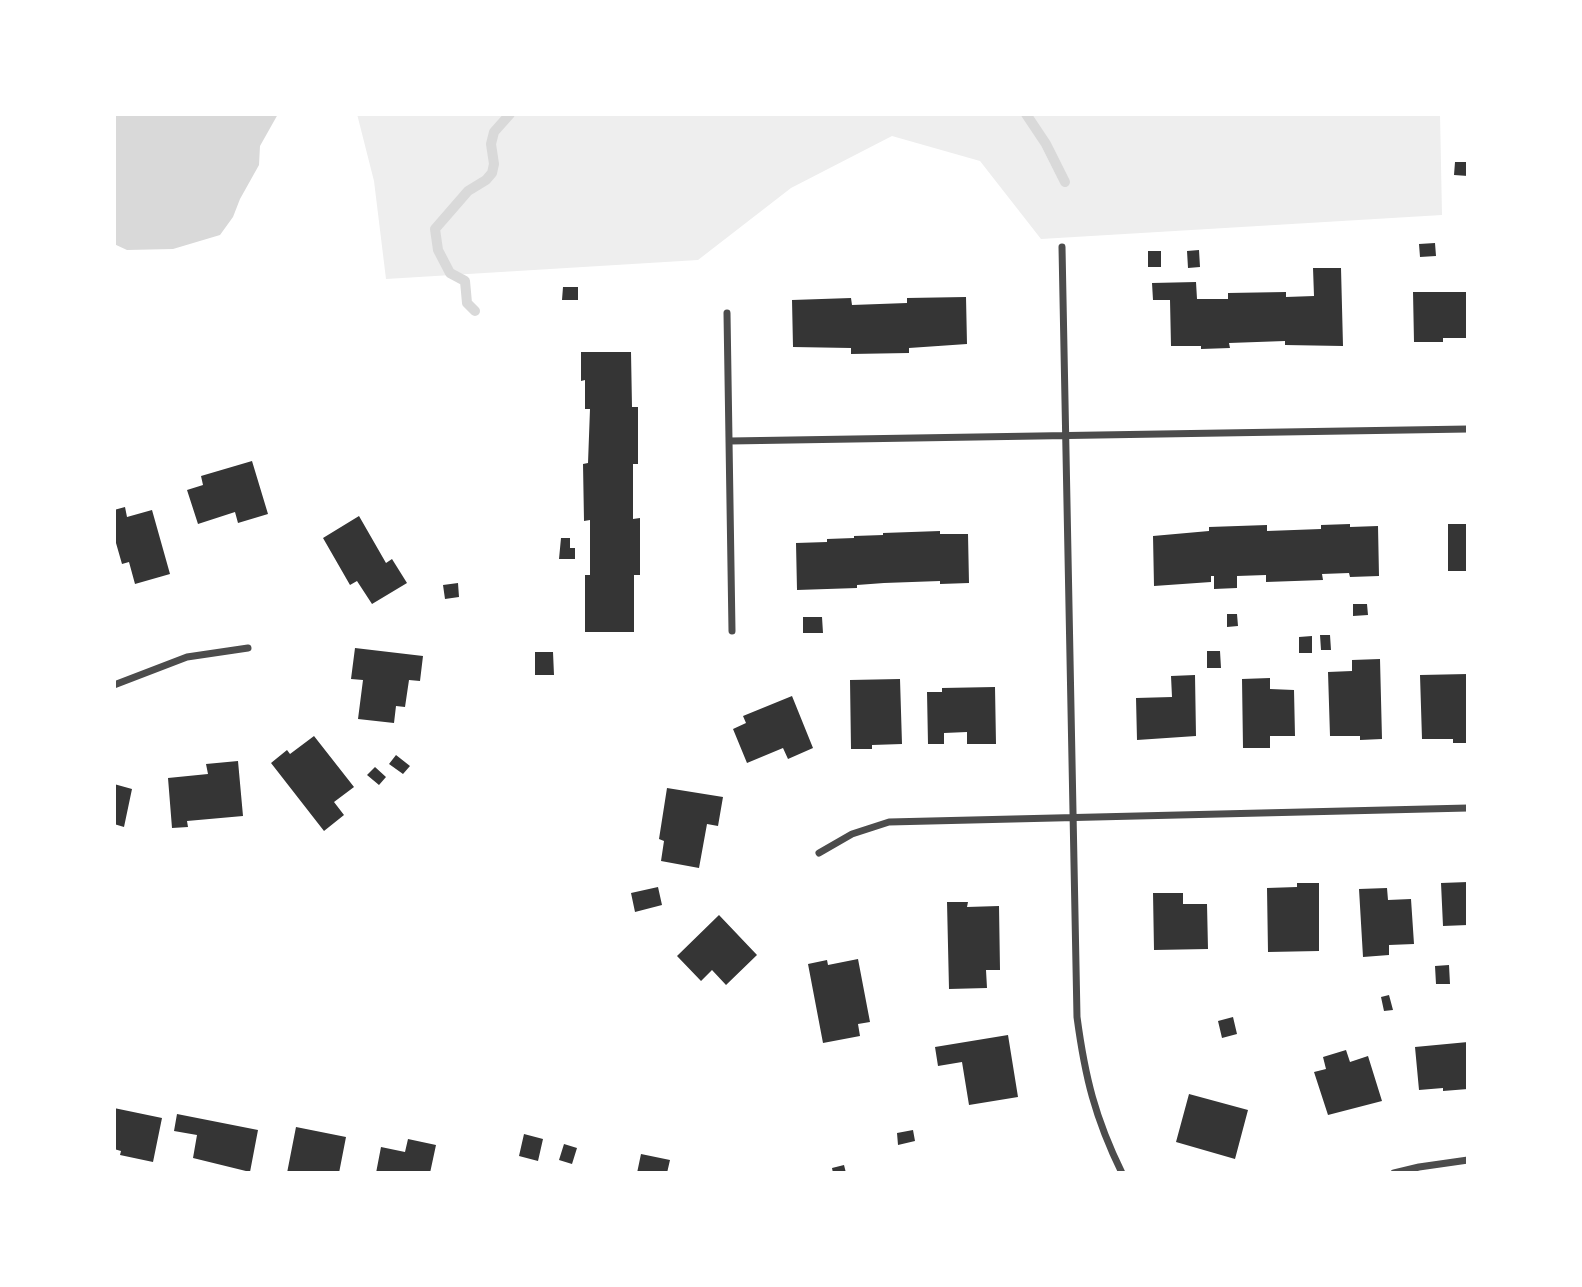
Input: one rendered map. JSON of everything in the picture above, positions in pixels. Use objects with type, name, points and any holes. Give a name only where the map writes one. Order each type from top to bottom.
[{"type":"street","points":[[1062,247],[1077,1017],[1083,1067],[1091,1100],[1122,1173]]},
{"type":"street","points":[[727,313],[732,631]]},
{"type":"street","points":[[730,441],[1468,429]]},
{"type":"street","points":[[114,685],[187,657],[248,648]]},
{"type":"street","points":[[819,853],[852,834],[889,822],[1468,808]]},
{"type":"street","points":[[1394,1173],[1468,1160]]},
{"type":"shaded area","points":[[114,114],[278,114],[260,146],[259,165],[233,217],[220,235],[173,249],[127,250],[114,244]]},
{"type":"shaded area","points":[[357,114],[1440,114],[1442,215],[1041,239],[980,161],[892,136],[791,188],[698,260],[386,279],[374,181]]},
{"type":"building","points":[[1455,162],[1468,162],[1468,176],[1454,175]]},
{"type":"building","points":[[1435,243],[1436,256],[1420,257],[1419,244]]},
{"type":"building","points":[[1199,250],[1200,267],[1188,268],[1187,251]]},
{"type":"building","points":[[1148,251],[1161,251],[1161,267],[1148,267]]},
{"type":"building","points":[[1313,268],[1341,268],[1343,346],[1285,345],[1285,341],[1229,343],[1230,348],[1171,346],[1170,300],[1153,300],[1152,283],[1196,282],[1197,299],[1228,299],[1228,293],[1286,292],[1286,297],[1314,296]]},
{"type":"building","points":[[563,287],[578,287],[578,300],[562,300]]},
{"type":"building","points":[[1413,292],[1468,292],[1468,338],[1443,338],[1443,342],[1414,342]]},
{"type":"building","points":[[966,297],[967,344],[909,348],[909,353],[851,354],[851,348],[793,347],[792,300],[851,298],[852,305],[907,303],[907,298]]},
{"type":"building","points":[[581,352],[631,352],[632,407],[638,407],[638,464],[633,464],[633,519],[640,518],[640,575],[634,575],[634,632],[585,632],[585,575],[590,575],[590,520],[584,521],[583,464],[588,463],[590,409],[585,409]]},
{"type":"building","points":[[252,461],[268,514],[238,523],[235,512],[198,524],[187,490],[203,485],[201,476]]},
{"type":"building","points":[[125,507],[127,517],[152,510],[170,574],[135,584],[129,562],[122,564],[114,536],[114,510]]},
{"type":"building","points":[[359,516],[386,563],[392,559],[407,583],[372,604],[357,581],[350,585],[323,538]]},
{"type":"building","points":[[1350,524],[1350,527],[1378,526],[1379,576],[1322,574],[1323,580],[1266,582],[1266,575],[1237,576],[1237,588],[1214,589],[1214,576],[1211,576],[1211,582],[1154,586],[1153,536],[1209,531],[1209,527],[1267,525],[1267,531],[1321,529],[1321,525]]},
{"type":"building","points":[[1448,524],[1468,524],[1468,571],[1448,571]]},
{"type":"building","points":[[940,531],[940,534],[968,534],[969,583],[884,583],[857,585],[857,588],[797,590],[796,543],[827,542],[827,539],[883,533]]},
{"type":"building","points":[[561,538],[570,538],[570,548],[575,548],[575,559],[559,559]]},
{"type":"building","points":[[458,583],[459,597],[445,599],[443,585]]},
{"type":"building","points":[[1353,604],[1367,604],[1368,615],[1353,616]]},
{"type":"building","points":[[1227,614],[1237,614],[1238,626],[1227,627]]},
{"type":"building","points":[[803,617],[822,617],[823,633],[803,633]]},
{"type":"building","points":[[1320,635],[1330,635],[1331,650],[1321,650]]},
{"type":"building","points":[[1312,636],[1312,653],[1299,653],[1299,637]]},
{"type":"building","points":[[355,648],[423,656],[420,681],[409,680],[405,707],[396,706],[394,723],[358,719],[363,680],[351,679]]},
{"type":"building","points":[[1207,651],[1220,651],[1221,668],[1207,668]]},
{"type":"building","points":[[535,652],[553,652],[554,675],[535,675]]},
{"type":"building","points":[[1380,659],[1382,739],[1360,740],[1360,736],[1330,736],[1328,672],[1352,671],[1352,660]]},
{"type":"building","points":[[1468,674],[1468,743],[1453,743],[1453,739],[1422,739],[1420,675]]},
{"type":"building","points":[[1195,675],[1196,736],[1137,740],[1136,698],[1172,697],[1171,676]]},
{"type":"building","points":[[1270,678],[1270,689],[1294,690],[1295,736],[1270,736],[1270,748],[1243,748],[1242,679]]},
{"type":"building","points":[[900,679],[902,744],[851,749],[850,680]]},
{"type":"building","points":[[995,687],[996,744],[967,744],[967,732],[944,733],[944,744],[928,744],[927,692],[942,692],[942,688]]},
{"type":"building","points":[[792,696],[813,748],[788,759],[783,748],[747,763],[733,729],[746,723],[743,716]]},
{"type":"building","points":[[314,736],[354,787],[334,802],[344,815],[324,831],[271,763],[287,750],[290,754]]},
{"type":"building","points":[[396,755],[410,766],[403,774],[389,764]]},
{"type":"building","points":[[238,761],[243,816],[187,821],[188,827],[172,828],[168,778],[208,774],[206,764]]},
{"type":"building","points":[[375,767],[386,777],[379,785],[367,775]]},
{"type":"building","points":[[114,784],[132,789],[124,827],[114,824]]},
{"type":"building","points":[[667,788],[723,797],[718,826],[707,824],[699,868],[661,861],[664,841],[659,839]]},
{"type":"building","points":[[1468,882],[1468,925],[1443,926],[1441,883]]},
{"type":"building","points":[[1297,883],[1319,883],[1319,951],[1268,952],[1267,888],[1297,887]]},
{"type":"building","points":[[658,887],[662,905],[635,912],[631,893]]},
{"type":"building","points":[[1387,888],[1388,900],[1411,899],[1414,944],[1389,945],[1389,955],[1363,957],[1359,889]]},
{"type":"building","points":[[1153,893],[1183,893],[1183,904],[1207,904],[1208,949],[1154,950]]},
{"type":"building","points":[[947,902],[968,902],[967,907],[999,906],[1000,970],[986,970],[987,988],[949,989]]},
{"type":"building","points":[[719,915],[757,955],[726,985],[712,970],[701,981],[677,956]]},
{"type":"building","points":[[858,959],[870,1022],[858,1024],[860,1036],[823,1043],[808,964],[827,960],[828,965]]},
{"type":"building","points":[[1449,965],[1450,984],[1436,984],[1435,966]]},
{"type":"building","points":[[1389,995],[1393,1010],[1384,1011],[1381,997]]},
{"type":"building","points":[[1233,1017],[1237,1034],[1222,1038],[1218,1021]]},
{"type":"building","points":[[1008,1035],[1018,1097],[969,1105],[962,1062],[938,1066],[935,1047]]},
{"type":"building","points":[[1468,1042],[1468,1089],[1419,1090],[1415,1047]]},
{"type":"building","points":[[1346,1050],[1350,1062],[1368,1056],[1382,1101],[1328,1115],[1314,1072],[1326,1069],[1323,1057]]},
{"type":"building","points":[[1189,1094],[1248,1110],[1235,1159],[1176,1142]]},
{"type":"building","points":[[114,1108],[162,1118],[153,1162],[120,1155],[121,1151],[114,1149]]},
{"type":"building","points":[[177,1114],[258,1130],[250,1172],[193,1158],[197,1135],[174,1131]]},
{"type":"building","points":[[296,1127],[346,1137],[339,1173],[287,1173]]},
{"type":"building","points":[[913,1130],[915,1141],[898,1145],[897,1133]]},
{"type":"building","points":[[524,1134],[543,1139],[538,1161],[519,1156]]},
{"type":"building","points":[[408,1139],[436,1145],[430,1173],[376,1173],[381,1147],[405,1152]]},
{"type":"building","points":[[564,1144],[577,1148],[572,1164],[559,1160]]},
{"type":"building","points":[[641,1154],[670,1160],[667,1173],[637,1173]]},
{"type":"building","points":[[844,1165],[846,1173],[833,1173],[832,1168]]},
{"type":"waterway","points":[[475,311],[467,303],[465,281],[450,273],[438,250],[435,229],[468,191],[492,173],[494,164],[491,144],[494,132],[510,114]]},
{"type":"waterway","points":[[1026,114],[1046,144],[1065,182]]}]
